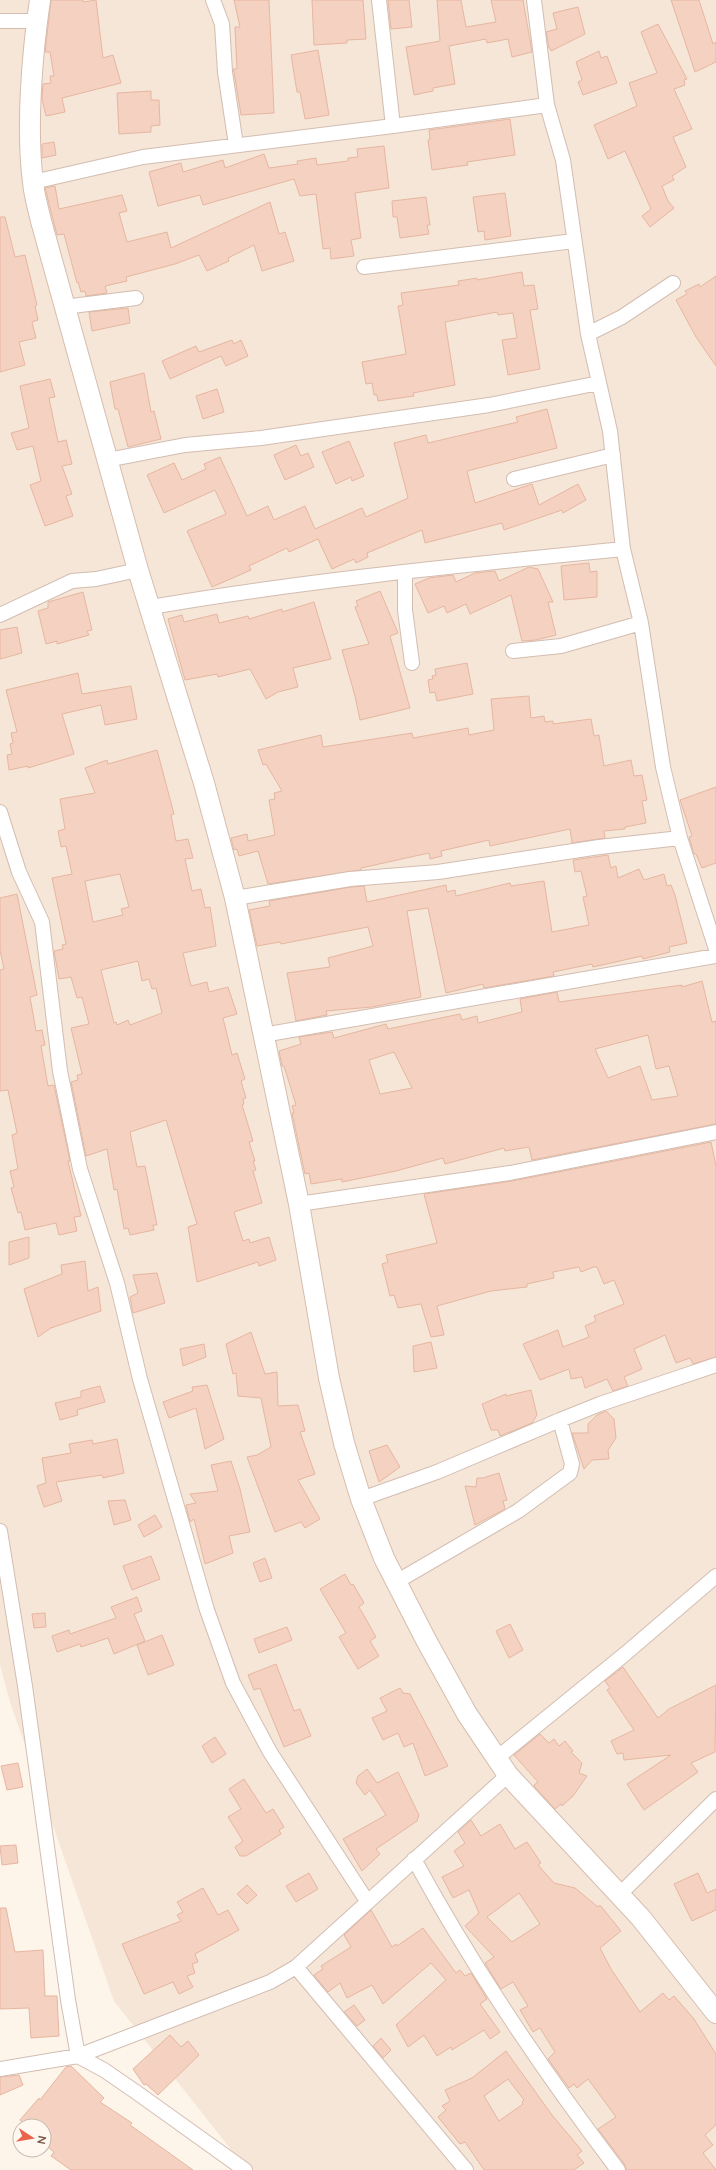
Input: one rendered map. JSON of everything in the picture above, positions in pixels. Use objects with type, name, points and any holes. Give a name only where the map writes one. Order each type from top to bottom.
[{"type":"main road","points":[[40,0],[37,21],[31,128],[33,182],[64,307],[138,570],[151,607],[204,783],[235,898],[299,1204],[329,1378],[344,1443],[360,1499],[384,1558],[396,1582],[467,1714],[508,1775],[578,1852],[620,1894],[664,1945],[716,2013]]},
{"type":"street","points":[[213,0],[222,24],[225,72],[236,145]]},
{"type":"street","points":[[379,0],[392,126]]},
{"type":"street","points":[[534,0],[547,105],[563,160],[588,334],[610,431],[623,550],[641,623],[663,767],[680,838],[716,950]]},
{"type":"street","points":[[0,21],[37,21]]},
{"type":"street","points":[[33,182],[143,157],[547,105]]},
{"type":"street","points":[[364,267],[459,256],[507,248],[574,241]]},
{"type":"street","points":[[588,334],[622,317],[672,283]]},
{"type":"street","points":[[64,307],[136,298]]},
{"type":"street","points":[[107,460],[185,445],[260,438],[489,405],[599,383]]},
{"type":"street","points":[[514,479],[613,456]]},
{"type":"street","points":[[151,607],[250,590],[405,572],[623,550]]},
{"type":"street","points":[[0,615],[72,581],[96,579],[138,570]]},
{"type":"street","points":[[405,572],[405,610],[412,663]]},
{"type":"street","points":[[512,651],[561,646],[641,623]]},
{"type":"street","points":[[0,812],[20,872],[42,922],[60,1071],[80,1169],[117,1283],[140,1379],[206,1610],[233,1683],[270,1752],[367,1901]]},
{"type":"street","points":[[235,898],[350,879],[438,872],[599,847],[680,838]]},
{"type":"street","points":[[263,1036],[716,956]]},
{"type":"street","points":[[299,1204],[510,1173],[716,1132]]},
{"type":"street","points":[[360,1499],[437,1472],[600,1404],[716,1364]]},
{"type":"street","points":[[396,1582],[518,1511],[570,1473],[572,1464],[560,1420]]},
{"type":"street","points":[[0,1531],[25,1686],[68,2000],[78,2056]]},
{"type":"street","points":[[497,1758],[625,1654],[716,1576]]},
{"type":"street","points":[[0,2069],[78,2056],[270,1982],[296,1967],[367,1901],[508,1775]]},
{"type":"street","points":[[620,1894],[716,1799]]},
{"type":"street","points":[[414,1859],[449,1922],[497,1998],[565,2100],[618,2170]]},
{"type":"street","points":[[296,1967],[466,2170]]},
{"type":"street","points":[[78,2056],[104,2070],[245,2170]]},
{"type":"shaded area","points":[[0,0],[716,0],[716,2170],[247,2170],[114,2001],[10,1702],[0,1665]]},
{"type":"building","points":[[51,0],[83,0],[83,2],[96,0],[103,58],[113,55],[121,83],[62,98],[65,112],[46,116],[42,99],[43,84],[51,83],[50,76],[54,76],[50,52],[45,52]]},
{"type":"building","points":[[234,0],[269,0],[274,113],[241,115],[233,69],[237,69],[235,27],[240,27]]},
{"type":"building","points":[[312,0],[363,0],[366,39],[347,40],[347,43],[314,45]]},
{"type":"building","points":[[388,0],[409,0],[412,27],[391,29]]},
{"type":"building","points":[[437,0],[461,0],[466,27],[496,22],[491,0],[523,0],[532,52],[512,57],[508,39],[487,43],[486,39],[449,46],[455,84],[433,88],[433,91],[414,95],[406,47],[440,41]]},
{"type":"building","points":[[671,0],[699,0],[713,44],[716,42],[716,62],[695,72]]},
{"type":"building","points":[[578,7],[585,34],[551,51],[546,32],[557,29],[553,13]]},
{"type":"building","points":[[658,24],[687,79],[684,80],[685,85],[674,89],[692,129],[673,137],[686,167],[672,176],[674,180],[662,186],[668,201],[674,208],[650,227],[642,216],[651,209],[625,151],[608,159],[594,125],[637,106],[629,83],[657,73],[641,32]]},
{"type":"building","points":[[318,50],[329,115],[305,119],[300,92],[297,92],[291,55]]},
{"type":"building","points":[[599,51],[601,58],[607,56],[617,83],[583,95],[578,82],[582,80],[576,62]]},
{"type":"building","points":[[151,91],[151,100],[159,100],[160,125],[151,126],[151,132],[119,134],[117,93]]},
{"type":"building","points":[[510,119],[515,155],[467,162],[468,165],[432,170],[428,140],[430,139],[429,130]]},
{"type":"building","points":[[54,142],[56,155],[42,158],[42,144]]},
{"type":"building","points":[[384,146],[389,188],[355,193],[361,238],[351,240],[354,256],[331,259],[330,248],[323,249],[316,194],[300,196],[294,179],[203,205],[200,195],[158,206],[149,172],[181,163],[183,172],[223,160],[225,168],[264,154],[269,168],[298,164],[297,161],[316,158],[317,165],[348,161],[348,158],[358,157],[357,149]]},
{"type":"building","points":[[55,186],[59,209],[122,195],[127,211],[119,213],[127,242],[167,232],[171,248],[270,202],[279,234],[285,232],[294,261],[262,271],[254,245],[228,258],[229,261],[207,271],[199,255],[175,264],[126,277],[127,281],[105,286],[107,293],[86,296],[85,291],[81,292],[78,282],[77,283],[64,234],[57,235],[45,188]]},
{"type":"building","points":[[505,193],[511,236],[485,240],[484,231],[478,232],[473,197]]},
{"type":"building","points":[[426,197],[430,225],[427,225],[429,234],[400,238],[397,217],[393,217],[392,201]]},
{"type":"building","points":[[0,217],[5,217],[15,257],[25,255],[37,305],[35,306],[38,320],[32,322],[36,338],[19,342],[25,365],[0,372]]},
{"type":"building","points":[[522,272],[524,286],[534,285],[538,309],[530,310],[540,369],[508,375],[502,340],[517,338],[513,313],[498,315],[497,312],[445,322],[455,385],[413,393],[414,396],[378,401],[377,395],[374,395],[372,383],[366,384],[362,362],[406,354],[398,306],[403,305],[401,293],[459,285],[458,281],[477,278],[477,280]]},
{"type":"building","points":[[716,276],[716,366],[696,337],[676,300],[687,294],[685,291],[699,284],[700,287]]},
{"type":"building","points":[[128,308],[130,323],[92,331],[89,312]]},
{"type":"building","points":[[232,340],[234,344],[241,340],[248,356],[226,366],[221,356],[170,379],[162,361],[196,346],[199,352]]},
{"type":"building","points":[[144,373],[151,412],[154,411],[161,439],[128,447],[118,409],[115,409],[110,382]]},
{"type":"building","points":[[50,379],[55,397],[49,398],[58,442],[66,440],[72,464],[62,466],[72,494],[66,496],[73,516],[45,526],[30,485],[41,481],[33,446],[17,450],[11,433],[29,428],[20,386]]},
{"type":"building","points":[[217,389],[224,412],[203,419],[196,396]]},
{"type":"building","points":[[547,409],[557,448],[467,471],[475,503],[532,484],[539,505],[578,484],[586,500],[563,513],[562,510],[504,530],[502,523],[425,543],[422,530],[367,553],[368,557],[356,563],[354,559],[332,569],[318,539],[289,552],[287,548],[249,566],[251,570],[212,587],[187,531],[226,514],[215,490],[164,513],[147,475],[174,463],[182,480],[206,469],[204,464],[220,457],[247,516],[268,506],[274,520],[305,506],[315,529],[362,508],[366,517],[408,498],[394,443],[426,435],[428,443],[518,422],[516,417]]},
{"type":"building","points":[[349,441],[364,476],[352,481],[351,477],[336,484],[322,452]]},
{"type":"building","points":[[296,445],[301,456],[308,453],[314,467],[285,480],[274,455]]},
{"type":"building","points":[[589,563],[590,572],[597,571],[597,597],[564,600],[561,566]]},
{"type":"building","points":[[529,567],[538,569],[553,602],[548,602],[556,635],[536,640],[522,641],[511,595],[470,614],[466,604],[447,613],[444,606],[428,613],[415,584],[429,578],[453,575],[456,582],[475,573],[495,571],[499,581]]},
{"type":"building","points":[[380,591],[398,633],[390,636],[410,708],[360,720],[342,650],[369,644],[355,607],[358,606],[356,601]]},
{"type":"building","points":[[83,592],[92,630],[87,631],[89,635],[57,644],[57,641],[46,644],[38,611],[48,608],[48,602]]},
{"type":"building","points":[[314,602],[331,659],[293,668],[298,687],[278,692],[266,699],[250,669],[218,677],[217,674],[185,680],[168,619],[182,615],[184,622],[217,614],[219,623],[248,616],[249,619],[282,609],[282,612]]},
{"type":"building","points":[[17,627],[22,653],[0,659],[0,630]]},
{"type":"building","points":[[467,663],[473,694],[437,701],[435,692],[430,693],[428,680],[433,679],[432,676],[436,675],[435,669]]},
{"type":"building","points":[[78,673],[82,694],[131,686],[137,719],[105,725],[101,705],[62,714],[74,754],[28,768],[28,766],[9,770],[7,755],[12,754],[10,744],[13,743],[11,733],[17,732],[6,690]]},
{"type":"building","points":[[529,696],[531,718],[544,716],[545,722],[553,721],[553,724],[591,719],[594,736],[599,735],[604,766],[631,760],[634,776],[642,775],[647,800],[642,801],[646,823],[625,827],[625,829],[604,831],[605,838],[572,843],[570,829],[490,846],[489,840],[441,851],[442,856],[430,859],[429,853],[361,868],[361,870],[268,884],[258,851],[239,856],[237,849],[234,850],[231,838],[247,834],[248,841],[275,835],[269,800],[275,799],[274,793],[282,791],[266,764],[263,765],[258,750],[321,735],[323,747],[412,733],[413,738],[468,728],[469,735],[494,730],[491,699]]},
{"type":"building","points":[[157,750],[174,814],[171,815],[176,841],[188,839],[193,858],[185,859],[192,891],[201,889],[205,908],[210,907],[213,925],[216,946],[183,953],[191,986],[207,982],[209,992],[228,987],[237,1014],[223,1018],[232,1055],[237,1053],[245,1079],[241,1081],[246,1098],[243,1099],[244,1104],[242,1105],[253,1141],[249,1142],[255,1161],[253,1161],[256,1170],[253,1171],[262,1203],[234,1212],[243,1241],[249,1239],[250,1243],[269,1237],[276,1260],[259,1266],[258,1262],[197,1282],[188,1227],[197,1224],[166,1120],[130,1132],[137,1167],[145,1166],[157,1225],[153,1225],[154,1230],[130,1235],[128,1228],[124,1229],[117,1189],[114,1190],[107,1149],[86,1156],[71,1082],[78,1080],[77,1075],[82,1074],[71,1028],[89,1024],[82,997],[77,998],[71,977],[59,979],[54,951],[63,949],[62,945],[66,944],[52,878],[72,874],[66,846],[61,847],[58,831],[65,829],[60,799],[95,793],[85,768],[107,760],[108,764]],"holes":[[[120,874],[129,907],[121,909],[123,915],[93,922],[85,881]],[[138,961],[142,981],[149,979],[152,989],[156,988],[162,1013],[130,1025],[128,1020],[117,1025],[116,1022],[114,1023],[101,970]]]},
{"type":"building","points":[[716,787],[716,863],[702,868],[696,854],[694,854],[689,837],[692,836],[680,800]]},
{"type":"building","points":[[608,855],[611,868],[616,866],[618,878],[639,869],[644,880],[664,874],[667,886],[671,885],[675,895],[687,943],[669,947],[670,952],[643,959],[642,956],[593,967],[592,964],[553,972],[554,976],[484,988],[483,984],[446,993],[428,908],[407,911],[421,997],[372,1007],[326,1011],[327,1015],[296,1021],[287,973],[330,967],[328,958],[373,946],[368,927],[281,944],[280,942],[257,946],[249,910],[270,906],[269,901],[351,887],[364,886],[367,902],[446,885],[447,892],[455,890],[456,896],[510,883],[511,886],[544,881],[552,932],[589,925],[583,897],[587,896],[581,871],[575,872],[573,860]]},
{"type":"building","points":[[17,894],[37,995],[30,997],[36,1031],[42,1030],[45,1045],[41,1046],[48,1086],[54,1085],[70,1161],[68,1161],[81,1216],[74,1217],[77,1231],[59,1235],[56,1223],[25,1230],[21,1212],[18,1213],[11,1188],[14,1187],[10,1171],[18,1169],[12,1135],[17,1133],[8,1090],[0,1091],[0,970],[4,969],[0,950],[0,898]]},
{"type":"building","points":[[702,981],[712,1022],[716,1021],[716,1124],[532,1160],[529,1147],[505,1151],[504,1148],[445,1164],[443,1158],[396,1171],[342,1182],[342,1179],[311,1184],[309,1173],[305,1174],[292,1113],[294,1113],[292,1106],[296,1105],[284,1066],[282,1066],[279,1051],[301,1044],[299,1037],[332,1032],[334,1038],[386,1024],[388,1029],[460,1014],[462,1020],[477,1016],[478,1023],[522,1012],[520,999],[557,992],[559,1002],[682,985],[682,987]],"holes":[[[648,1035],[656,1069],[669,1066],[678,1096],[652,1100],[640,1066],[608,1078],[595,1049]],[[394,1052],[412,1088],[380,1094],[369,1060]]]},
{"type":"building","points":[[711,1142],[716,1166],[716,1357],[693,1364],[690,1358],[676,1363],[665,1335],[634,1349],[642,1369],[624,1377],[628,1386],[613,1391],[607,1379],[585,1388],[582,1377],[571,1379],[569,1369],[540,1380],[523,1344],[558,1330],[563,1347],[589,1337],[585,1326],[596,1321],[594,1316],[624,1304],[614,1280],[604,1284],[597,1267],[581,1272],[579,1267],[553,1272],[554,1278],[527,1284],[527,1287],[491,1291],[437,1306],[444,1335],[431,1337],[421,1304],[398,1308],[394,1295],[390,1296],[382,1264],[388,1262],[386,1255],[437,1243],[424,1194],[512,1181]]},
{"type":"building","points":[[29,1237],[29,1258],[9,1265],[9,1242]]},
{"type":"building","points":[[85,1261],[88,1291],[98,1287],[101,1311],[51,1328],[38,1337],[24,1289],[62,1274],[61,1265]]},
{"type":"building","points":[[157,1273],[165,1303],[133,1313],[130,1297],[138,1293],[133,1275]]},
{"type":"building","points":[[251,1332],[265,1374],[277,1372],[278,1406],[298,1405],[305,1431],[300,1432],[315,1474],[298,1480],[320,1519],[305,1528],[301,1522],[275,1532],[247,1457],[257,1455],[271,1447],[261,1398],[238,1396],[236,1373],[233,1374],[226,1344]]},
{"type":"building","points":[[431,1342],[437,1368],[414,1372],[413,1346]]},
{"type":"building","points":[[204,1344],[206,1357],[183,1366],[180,1349]]},
{"type":"building","points":[[207,1385],[224,1439],[205,1449],[196,1408],[169,1418],[163,1402],[193,1391],[192,1387]]},
{"type":"building","points":[[100,1386],[105,1402],[77,1410],[78,1415],[60,1420],[55,1403],[81,1397],[81,1391]]},
{"type":"building","points":[[531,1390],[537,1415],[532,1423],[500,1436],[498,1430],[491,1430],[482,1404],[506,1394],[506,1396]]},
{"type":"building","points":[[606,1411],[614,1419],[616,1438],[608,1450],[609,1459],[592,1460],[584,1469],[572,1433],[588,1433],[588,1424],[597,1415]]},
{"type":"building","points":[[117,1439],[124,1473],[103,1478],[102,1475],[56,1482],[62,1501],[44,1507],[37,1486],[46,1483],[42,1458],[71,1453],[69,1444],[92,1440],[93,1444]]},
{"type":"building","points":[[387,1445],[400,1467],[379,1482],[369,1451]]},
{"type":"building","points":[[231,1461],[240,1489],[250,1532],[229,1536],[233,1553],[205,1564],[194,1519],[190,1522],[186,1505],[196,1503],[190,1494],[218,1491],[211,1465]]},
{"type":"building","points":[[499,1473],[507,1500],[503,1501],[505,1509],[475,1525],[465,1486],[476,1487],[477,1478],[483,1478]]},
{"type":"building","points":[[125,1500],[131,1520],[114,1525],[108,1501]]},
{"type":"building","points":[[155,1515],[162,1527],[144,1537],[138,1525]]},
{"type":"building","points":[[151,1556],[160,1579],[132,1590],[123,1566]]},
{"type":"building","points":[[265,1558],[272,1578],[260,1582],[253,1563]]},
{"type":"building","points":[[345,1574],[351,1585],[353,1584],[364,1603],[359,1607],[376,1637],[370,1641],[379,1656],[358,1669],[339,1637],[346,1633],[320,1589]]},
{"type":"building","points":[[137,1597],[142,1611],[134,1614],[145,1641],[114,1654],[108,1638],[81,1647],[80,1644],[57,1652],[52,1636],[69,1630],[70,1634],[116,1618],[111,1607]]},
{"type":"building","points":[[45,1613],[46,1627],[34,1628],[32,1614]]},
{"type":"building","points":[[510,1624],[523,1650],[509,1658],[496,1631]]},
{"type":"building","points":[[287,1627],[292,1640],[259,1653],[254,1639]]},
{"type":"building","points":[[162,1635],[174,1665],[148,1675],[137,1645]]},
{"type":"building","points":[[276,1664],[294,1711],[300,1709],[311,1736],[284,1747],[260,1688],[254,1690],[248,1675]]},
{"type":"building","points":[[623,1667],[658,1718],[669,1709],[716,1685],[715,1752],[691,1763],[698,1772],[644,1810],[627,1784],[671,1755],[624,1760],[623,1753],[617,1754],[611,1741],[634,1730],[607,1690],[610,1688],[605,1681]]},
{"type":"building","points":[[400,1688],[403,1693],[410,1694],[448,1766],[425,1776],[413,1743],[404,1747],[398,1733],[383,1740],[372,1718],[387,1711],[380,1698]]},
{"type":"building","points":[[540,1734],[549,1743],[554,1739],[559,1746],[565,1741],[573,1751],[571,1752],[582,1763],[579,1773],[587,1776],[573,1796],[562,1806],[561,1804],[555,1809],[535,1787],[534,1785],[538,1782],[514,1755]]},
{"type":"building","points":[[215,1737],[226,1754],[212,1763],[202,1746]]},
{"type":"building","points":[[18,1763],[23,1787],[7,1790],[1,1766]]},
{"type":"building","points":[[367,1769],[377,1783],[398,1772],[419,1815],[417,1821],[376,1849],[380,1854],[362,1871],[343,1839],[386,1815],[370,1790],[365,1795],[356,1783],[358,1776]]},
{"type":"building","points":[[244,1779],[266,1813],[273,1809],[284,1827],[279,1830],[281,1834],[246,1856],[240,1856],[235,1847],[243,1841],[228,1817],[241,1809],[229,1789]]},
{"type":"building","points":[[471,1820],[481,1836],[500,1824],[515,1849],[527,1842],[541,1863],[538,1865],[554,1883],[575,1888],[598,1907],[600,1905],[621,1931],[600,1948],[611,1969],[640,2012],[663,1993],[669,2000],[674,1996],[694,2019],[716,2054],[716,2125],[705,2135],[713,2145],[703,2153],[716,2170],[626,2170],[625,2165],[598,2129],[616,2117],[588,2079],[577,2088],[574,2084],[569,2088],[548,2059],[555,2052],[540,2028],[533,2032],[520,2010],[528,2006],[513,1982],[501,1989],[485,1963],[494,1957],[465,1926],[479,1913],[469,1890],[453,1898],[442,1877],[464,1866],[454,1851],[465,1843],[458,1832]],"holes":[[[519,1893],[540,1924],[512,1942],[487,1917]]]},
{"type":"building","points":[[16,1845],[18,1863],[2,1865],[0,1846]]},
{"type":"building","points":[[309,1873],[318,1889],[296,1902],[286,1886]]},
{"type":"building","points":[[698,1873],[707,1893],[716,1889],[716,1910],[692,1921],[674,1884]]},
{"type":"building","points":[[247,1885],[257,1895],[247,1904],[237,1894]]},
{"type":"building","points":[[203,1888],[218,1915],[228,1910],[239,1930],[195,1954],[198,1962],[192,1964],[195,1973],[187,1976],[193,1987],[179,1994],[173,1982],[144,1994],[122,1944],[181,1921],[177,1915],[183,1912],[177,1902]]},
{"type":"building","points":[[0,1908],[6,1908],[15,1952],[43,1950],[45,1996],[57,1996],[59,2036],[31,2038],[29,2008],[0,2009]]},
{"type":"building","points":[[371,1910],[392,1947],[396,1944],[397,1946],[423,1928],[456,1973],[460,1970],[465,1976],[471,1973],[487,1999],[480,2004],[500,2032],[490,2039],[484,2030],[452,2050],[451,2047],[437,2056],[424,2035],[408,2047],[396,2025],[446,1980],[431,1963],[383,2004],[372,1985],[347,1998],[340,1983],[328,1992],[314,1975],[323,1969],[321,1966],[351,1947],[344,1935]]},
{"type":"building","points":[[354,2005],[365,2020],[357,2026],[344,2012]]},
{"type":"building","points":[[170,2035],[181,2047],[188,2041],[199,2055],[158,2095],[146,2084],[144,2085],[133,2069]]},
{"type":"building","points":[[381,2038],[391,2050],[383,2058],[373,2046]]},
{"type":"building","points":[[506,2051],[552,2115],[582,2151],[577,2155],[584,2163],[574,2170],[484,2170],[465,2142],[460,2144],[438,2117],[446,2110],[442,2106],[450,2101],[445,2090],[472,2078]],"holes":[[[508,2079],[524,2100],[522,2102],[523,2104],[499,2121],[484,2096]]]},
{"type":"building","points":[[71,2066],[104,2098],[100,2102],[132,2123],[130,2125],[193,2170],[71,2170],[52,2157],[54,2152],[52,2150],[52,2118],[22,2118],[39,2098],[40,2100],[66,2067]]},
{"type":"building","points":[[19,2075],[23,2085],[0,2095],[0,2077]]}]
